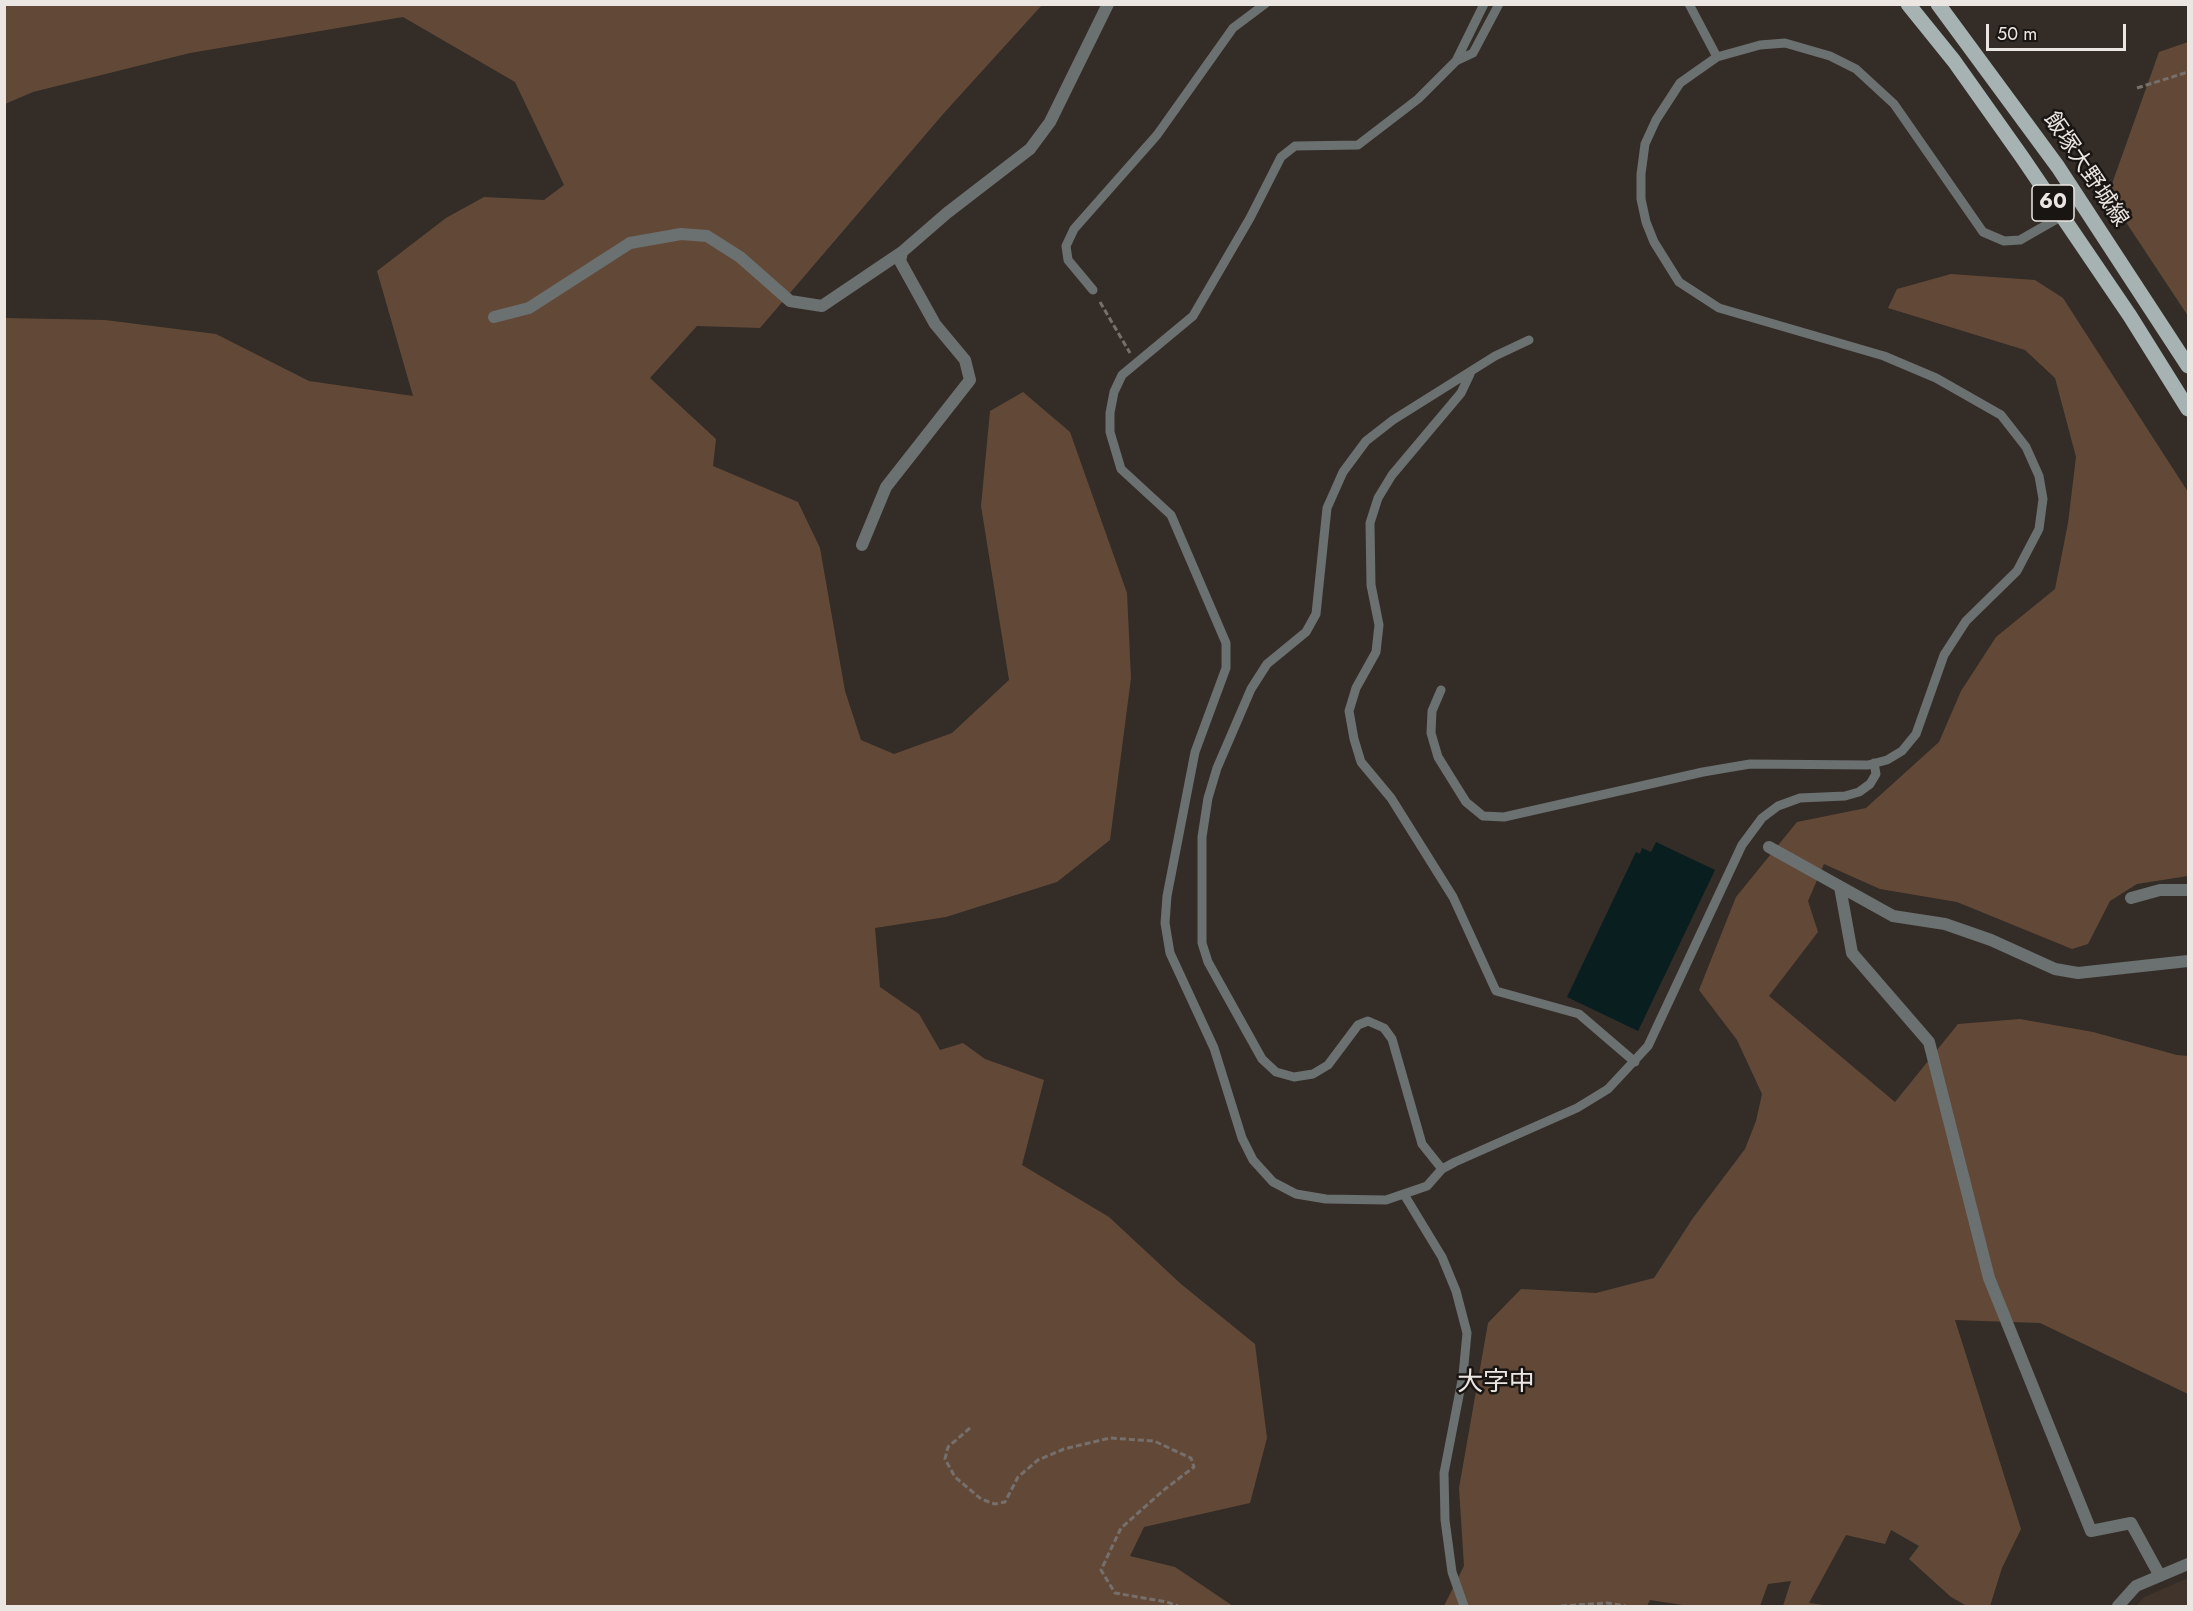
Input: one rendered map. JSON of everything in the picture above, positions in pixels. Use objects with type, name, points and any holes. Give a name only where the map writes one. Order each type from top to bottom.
[{"type":"main road","name":"飯塚大野城線","points":[[1908,4],[1954,61],[2062,216],[2188,409]]},
{"type":"main road","name":"飯塚大野城線","points":[[1938,4],[2058,167],[2188,366]]},
{"type":"street","points":[[494,317],[529,308],[630,243],[681,234],[707,236],[740,256],[790,301],[822,306],[902,252],[947,213],[1030,149],[1050,122],[1108,4]]},
{"type":"street","points":[[862,545],[886,488],[970,380],[965,360],[935,324],[900,261],[902,252]]},
{"type":"street","points":[[1769,847],[1893,916],[1945,924],[1991,940],[2055,969],[2078,973],[2188,961]]},
{"type":"street","points":[[1839,887],[1852,953],[1929,1042],[1989,1278],[2091,1531],[2131,1523],[2160,1576]]},
{"type":"street","points":[[2131,897],[2160,890],[2188,890]]},
{"type":"street","points":[[2118,1606],[2136,1586],[2188,1564]]},
{"type":"lane","points":[[1093,290],[1068,260],[1066,246],[1074,229],[1157,135],[1233,28],[1265,4]]},
{"type":"lane","points":[[1484,4],[1456,61],[1418,99],[1358,144],[1295,146],[1281,157],[1250,218],[1193,316],[1122,375],[1114,392],[1110,432],[1121,469],[1171,515],[1226,643],[1226,668],[1195,752],[1167,896],[1165,923],[1170,953],[1215,1048],[1242,1138],[1253,1160],[1273,1182],[1296,1194],[1326,1199],[1386,1200],[1405,1196],[1427,1186],[1442,1169],[1577,1108],[1608,1089],[1648,1046],[1742,844],[1762,818],[1778,806],[1800,798],[1845,796],[1859,792],[1870,784],[1876,774],[1874,763]]},
{"type":"lane","points":[[1456,61],[1473,53],[1499,4]]},
{"type":"lane","points":[[1689,4],[1717,57]]},
{"type":"lane","points":[[1442,690],[1432,711],[1431,732],[1438,757],[1466,802],[1483,816],[1504,817],[1703,772],[1750,764],[1874,763],[1902,751],[1916,734],[1944,655],[1966,621],[2017,571],[2030,550],[2040,519],[2043,498],[2039,476],[2026,447],[2001,415],[1936,378],[1884,356],[1719,308],[1679,282],[1654,242],[1646,222],[1641,190],[1645,144],[1656,120],[1680,83],[1717,57],[1740,49],[1785,43],[1830,56],[1856,69],[1894,104],[1983,232],[2004,241],[2020,240],[2062,216]]},
{"type":"lane","points":[[1442,1169],[1422,1144],[1392,1039],[1384,1028],[1368,1021],[1358,1025],[1328,1065],[1313,1074],[1294,1077],[1276,1072],[1262,1059],[1208,962],[1202,942],[1202,837],[1208,798],[1217,768],[1251,689],[1267,664],[1306,632],[1316,614],[1327,508],[1343,472],[1366,441],[1375,434],[1495,356],[1529,340]]},
{"type":"lane","points":[[1470,374],[1461,393],[1392,475],[1378,498],[1370,523],[1371,585],[1379,625],[1376,652],[1356,688],[1349,711],[1354,739],[1361,762],[1391,798],[1453,897],[1496,991],[1579,1014],[1635,1062]]},
{"type":"lane","points":[[1405,1196],[1442,1257],[1456,1291],[1467,1333],[1463,1375],[1443,1473],[1445,1520],[1452,1572],[1464,1606]]},
{"type":"path","points":[[2137,88],[2188,72]]},
{"type":"path","points":[[1093,290],[1136,362]]},
{"type":"path","points":[[970,1428],[948,1447],[945,1459],[955,1477],[981,1499],[995,1504],[1005,1502],[1018,1477],[1038,1460],[1064,1449],[1110,1438],[1154,1441],[1191,1458],[1194,1467],[1121,1528],[1101,1570],[1115,1593],[1178,1606]]},
{"type":"path","points":[[1561,1606],[1606,1603],[1626,1606]]},
{"type":"shaded area","points":[[5,5],[1042,5],[944,113],[760,328],[697,326],[650,378],[716,439],[713,466],[798,502],[820,548],[845,691],[861,740],[894,754],[952,733],[1009,680],[981,506],[990,411],[1023,392],[1070,432],[1127,593],[1131,678],[1110,840],[1057,882],[946,917],[875,928],[880,987],[919,1014],[940,1050],[963,1043],[985,1059],[1044,1080],[1022,1165],[1109,1217],[1181,1284],[1255,1344],[1267,1438],[1250,1503],[1144,1527],[1130,1556],[1175,1567],[1233,1606],[5,1606],[5,318],[105,320],[216,334],[309,381],[413,396],[377,271],[446,218],[484,197],[544,200],[564,185],[515,82],[403,17],[190,53],[33,92],[5,104]]},
{"type":"shaded area","points":[[2188,42],[2188,316],[2108,195],[2159,52]]},
{"type":"shaded area","points":[[1951,274],[2035,280],[2063,298],[2188,492],[2188,876],[2137,884],[2110,901],[2088,944],[2072,949],[1957,902],[1880,889],[1824,864],[1808,901],[1818,932],[1769,996],[1895,1102],[1958,1024],[2020,1019],[2093,1032],[2188,1056],[2188,1394],[2040,1323],[1955,1320],[2021,1529],[2002,1568],[1990,1606],[1967,1606],[1951,1597],[1909,1559],[1919,1546],[1891,1530],[1885,1544],[1846,1535],[1809,1603],[1832,1606],[1783,1606],[1791,1581],[1768,1584],[1760,1606],[1689,1606],[1650,1600],[1647,1606],[1444,1606],[1464,1566],[1459,1488],[1488,1323],[1521,1289],[1596,1293],[1654,1278],[1693,1218],[1745,1149],[1756,1121],[1762,1094],[1737,1040],[1699,990],[1736,897],[1797,822],[1866,808],[1939,742],[1961,691],[1996,637],[2055,589],[2068,523],[2076,457],[2055,378],[2025,350],[1888,308],[1897,289]]},
{"type":"shaded area","points":[[2188,1578],[2188,1606],[2136,1606],[2144,1597]]},
{"type":"water","points":[[1656,842],[1715,870],[1638,1031],[1567,997],[1636,852],[1640,854],[1642,848],[1651,852]]},
{"type":"district","name":"大字中","points":[[1496,1384]]}]
